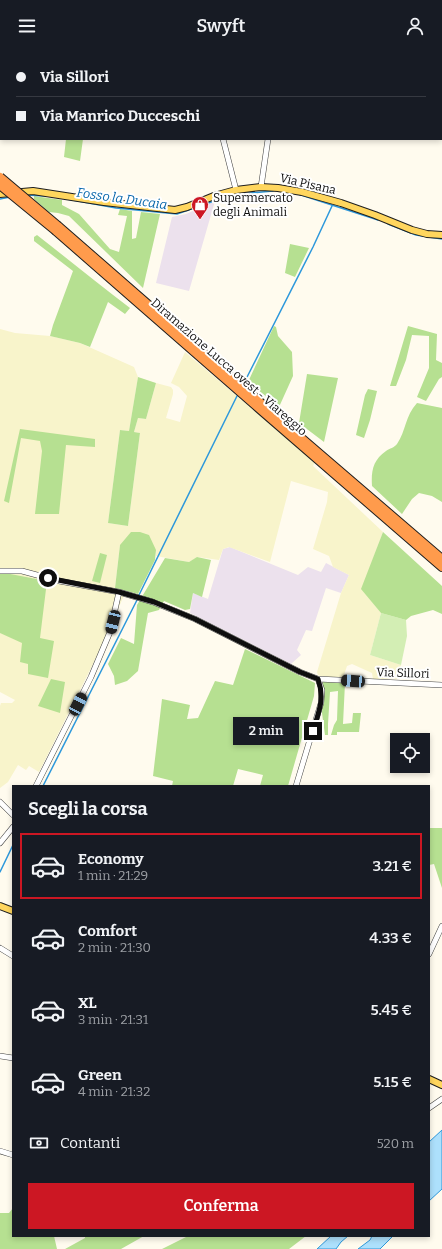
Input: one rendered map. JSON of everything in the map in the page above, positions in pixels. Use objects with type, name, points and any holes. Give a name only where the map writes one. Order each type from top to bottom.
[{"type":"highway","name":"Diramazione Lucca ovest - Viareggio","points":[[0,177],[230,384],[442,567]]},
{"type":"highway","name":"Diramazione Lucca ovest - Viareggio","points":[[0,184],[57,229],[442,559]]},
{"type":"main road","name":"Via Pisana","points":[[0,194],[34,191],[104,202],[174,210],[236,190],[261,187],[278,188],[302,192],[375,214],[412,230],[427,234],[442,235]]},
{"type":"main road","points":[[0,906],[12,911]]},
{"type":"main road","points":[[430,1079],[442,1085]]},
{"type":"street","points":[[223,140],[236,190]]},
{"type":"street","points":[[261,187],[268,140]]},
{"type":"street","name":"Via Sillori","points":[[0,571],[22,571],[59,581],[119,592],[154,602],[195,619],[300,672],[318,679],[442,685]]},
{"type":"street","points":[[37,785],[91,677],[108,639],[116,611],[119,592]]},
{"type":"street","points":[[296,785],[321,703],[322,690],[318,679]]},
{"type":"street","points":[[0,802],[12,814]]},
{"type":"street","points":[[0,843],[12,828]]},
{"type":"street","points":[[430,952],[442,926]]},
{"type":"street","points":[[0,948],[12,955]]},
{"type":"street","points":[[0,1056],[12,1058]]},
{"type":"street","points":[[430,1107],[442,1099]]},
{"type":"street","points":[[0,1151],[12,1155]]},
{"type":"shaded area","points":[[215,201],[189,291],[156,283],[172,217],[186,214]]},
{"type":"shaded area","points":[[0,329],[15,333],[50,336],[80,343],[134,367],[138,377],[129,431],[120,430],[108,523],[128,526],[140,433],[134,432],[138,418],[146,419],[156,383],[171,387],[173,390],[166,418],[180,422],[187,396],[179,387],[171,383],[185,352],[315,462],[313,466],[383,532],[362,589],[381,613],[370,655],[401,665],[397,679],[373,679],[372,673],[352,664],[347,666],[343,678],[318,675],[317,672],[341,593],[349,575],[333,567],[329,556],[313,549],[327,502],[328,492],[291,481],[270,562],[229,547],[223,549],[219,560],[198,557],[189,562],[156,556],[156,550],[120,545],[115,588],[126,591],[98,654],[39,772],[29,766],[26,770],[18,765],[8,782],[0,788],[0,706],[1,703],[12,703],[15,700],[0,692]]},
{"type":"shaded area","points":[[230,547],[298,575],[308,567],[321,572],[326,563],[349,575],[341,593],[326,588],[312,631],[306,630],[297,650],[301,655],[291,664],[190,613],[193,593],[208,599],[223,549]]},
{"type":"green space","points":[[66,140],[83,140],[80,161],[64,157]]},
{"type":"green space","points":[[34,196],[62,200],[62,205],[79,214],[110,249],[119,252],[127,216],[118,215],[120,209],[132,211],[132,239],[136,238],[141,212],[160,214],[143,288],[69,216],[49,212],[34,199]]},
{"type":"green space","points":[[37,235],[130,308],[125,314],[108,302],[90,347],[80,343],[50,336],[73,271],[34,241],[34,237]]},
{"type":"green space","points":[[290,244],[309,248],[295,277],[285,273]]},
{"type":"green space","points":[[274,326],[276,327],[278,336],[292,352],[293,376],[279,407],[248,382]]},
{"type":"green space","points":[[408,326],[437,334],[436,360],[442,363],[442,377],[439,379],[426,401],[417,397],[429,368],[429,336],[412,335],[406,360],[396,386],[390,386]]},
{"type":"green space","points":[[307,374],[338,378],[324,442],[299,423]]},
{"type":"green space","points":[[138,377],[156,383],[146,419],[138,418],[134,432],[140,433],[128,526],[108,523],[120,430],[129,431]]},
{"type":"green space","points":[[368,389],[377,391],[364,438],[356,435],[365,395]]},
{"type":"green space","points":[[417,403],[442,408],[442,502],[432,496],[419,493],[412,499],[402,514],[372,486],[372,475],[378,458],[397,444],[410,413]]},
{"type":"green space","points":[[20,429],[95,439],[95,447],[66,445],[59,514],[35,514],[42,451],[40,441],[21,438],[9,503],[4,501]]},
{"type":"green space","points":[[131,532],[140,532],[149,535],[156,550],[155,560],[138,594],[115,588],[120,545]]},
{"type":"green space","points":[[383,532],[442,586],[442,614],[433,610],[411,616],[406,620],[381,613],[361,589]]},
{"type":"green space","points":[[100,553],[107,555],[100,583],[92,581]]},
{"type":"green space","points":[[197,557],[211,560],[202,597],[193,593],[190,609],[185,610],[164,601],[159,610],[148,613],[138,671],[127,681],[115,685],[114,676],[108,664],[121,638],[134,644],[137,605],[165,558],[189,562]]},
{"type":"green space","points":[[5,573],[47,581],[40,638],[54,641],[48,678],[28,674],[28,664],[20,662],[22,643],[0,633],[0,574]]},
{"type":"green space","points":[[381,613],[406,620],[407,636],[401,665],[370,655]]},
{"type":"green space","points":[[245,649],[315,683],[314,696],[288,785],[260,785],[263,775],[238,769],[233,785],[172,785],[173,781],[153,776],[162,699],[190,705],[187,719],[198,718],[215,681],[233,685]]},
{"type":"green space","points":[[51,679],[65,682],[60,713],[38,706]]},
{"type":"green space","points":[[323,682],[345,683],[343,724],[352,723],[353,713],[361,713],[359,732],[337,732],[337,735],[331,735],[337,720],[338,691],[330,692],[328,735],[325,735],[322,713]]},
{"type":"green space","points":[[430,828],[442,828],[442,888],[434,864],[430,865]]},
{"type":"green space","points":[[12,1209],[12,1237],[54,1237],[57,1249],[0,1249],[0,1213],[9,1213]]},
{"type":"green space","points":[[142,1237],[121,1249],[65,1249],[85,1238]]},
{"type":"green space","points":[[186,1237],[305,1237],[289,1249],[162,1249]]},
{"type":"water","points":[[442,1130],[442,1189],[430,1200],[430,1141]]},
{"type":"water","points":[[330,1237],[347,1237],[336,1249],[317,1249]]},
{"type":"water","points":[[372,1237],[392,1237],[380,1249],[358,1249],[370,1240]]},
{"type":"waterway","name":"Fosso la Ducaia","points":[[67,199],[116,208],[177,214],[231,195],[273,191]]},
{"type":"waterway","name":"Fosso la Ducaia","points":[[298,194],[378,220]]},
{"type":"waterway","name":"Fosso la Ducaia","points":[[26,195],[46,196]]},
{"type":"waterway","name":"Fosso la Ducaia","points":[[0,199],[10,197]]},
{"type":"waterway","points":[[244,383],[313,247],[332,206]]},
{"type":"waterway","name":"Fosso la Ducaia","points":[[388,224],[416,235],[442,239]]},
{"type":"waterway","points":[[139,595],[237,396]]},
{"type":"waterway","points":[[44,785],[137,600]]},
{"type":"waterway","points":[[0,872],[12,847]]},
{"type":"place","name":"Supermercato degli Animali","points":[[200,220]]},
{"type":"route","points":[[48,578],[146,599],[195,619],[300,672],[318,679],[322,690],[321,703],[313,731]]}]
